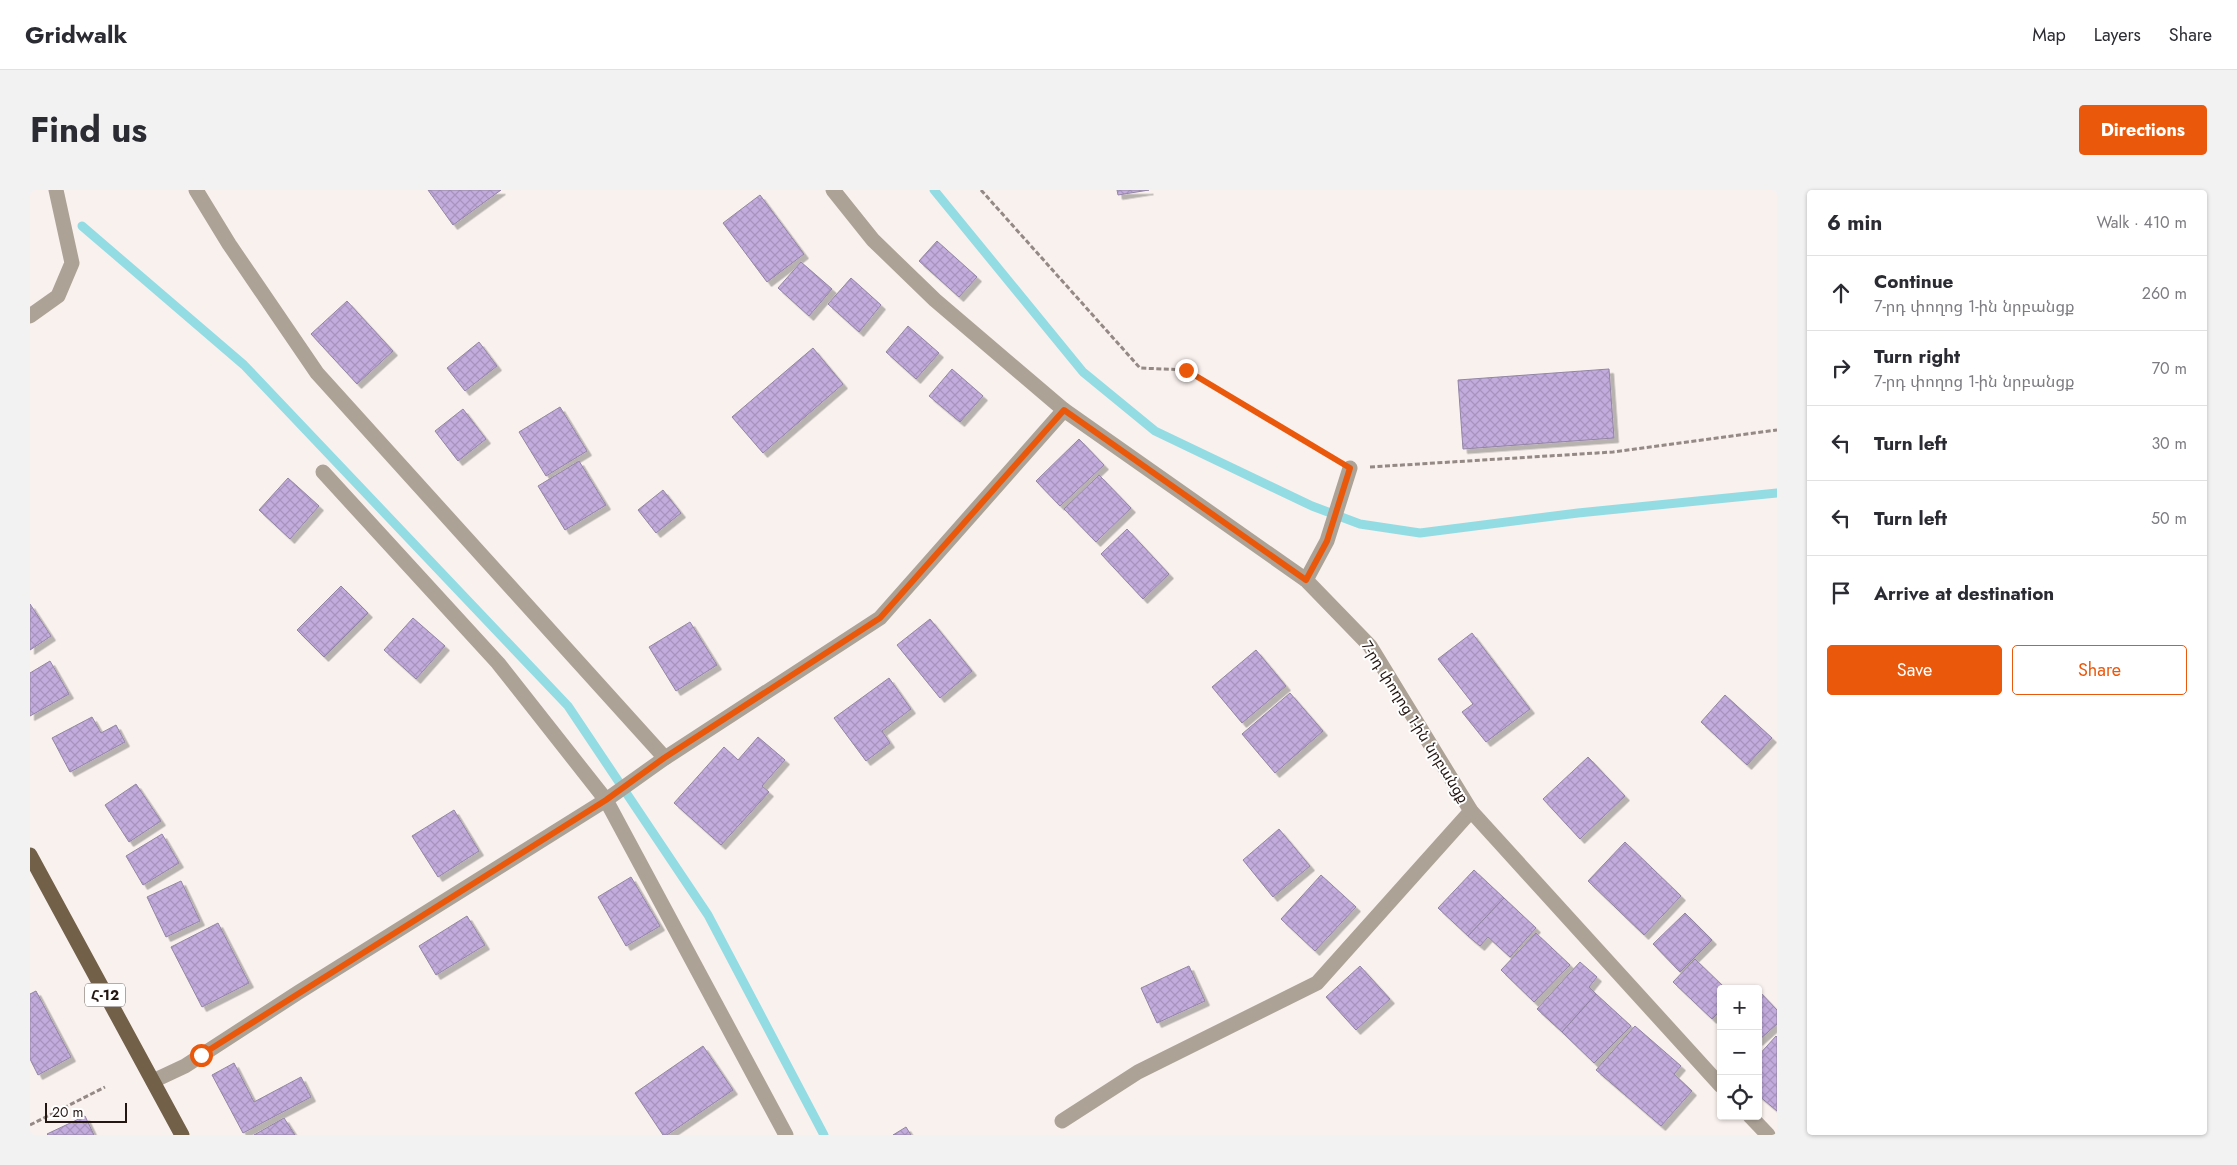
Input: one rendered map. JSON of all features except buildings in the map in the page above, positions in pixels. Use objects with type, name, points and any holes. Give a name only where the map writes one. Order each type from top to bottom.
[{"type":"main road","name":"Հ-12","points":[[30,855],[182,1135]]},
{"type":"street","points":[[30,316],[58,296],[72,262],[56,190]]},
{"type":"street","points":[[196,190],[229,244],[317,373],[664,758]]},
{"type":"street","name":"7-րդ փողոց 1-ին նրբանցք","points":[[833,190],[873,240],[935,300],[1064,410],[1306,580],[1370,646],[1471,811],[1717,1082]]},
{"type":"street","points":[[153,1081],[185,1066],[633,782],[664,758],[880,618],[1064,410]]},
{"type":"street","points":[[1306,580],[1327,541],[1350,468]]},
{"type":"street","points":[[323,472],[498,662],[609,797],[786,1135]]},
{"type":"street","points":[[1062,1121],[1138,1072],[1317,983],[1471,811]]},
{"type":"street","points":[[1754,1120],[1768,1135]]},
{"type":"path","points":[[981,190],[1140,368],[1186,370],[1350,468],[1613,452],[1777,430]]},
{"type":"path","points":[[30,1125],[105,1087]]},
{"type":"waterway","points":[[934,190],[1083,372],[1155,431],[1312,506],[1360,524],[1420,533],[1578,513],[1777,493]]},
{"type":"waterway","points":[[82,226],[244,365],[568,706],[708,915],[824,1135]]},
{"type":"route","points":[[201,1055],[606,800],[664,758],[880,618],[1064,410],[1306,580],[1327,541],[1350,468],[1186,370]]}]
